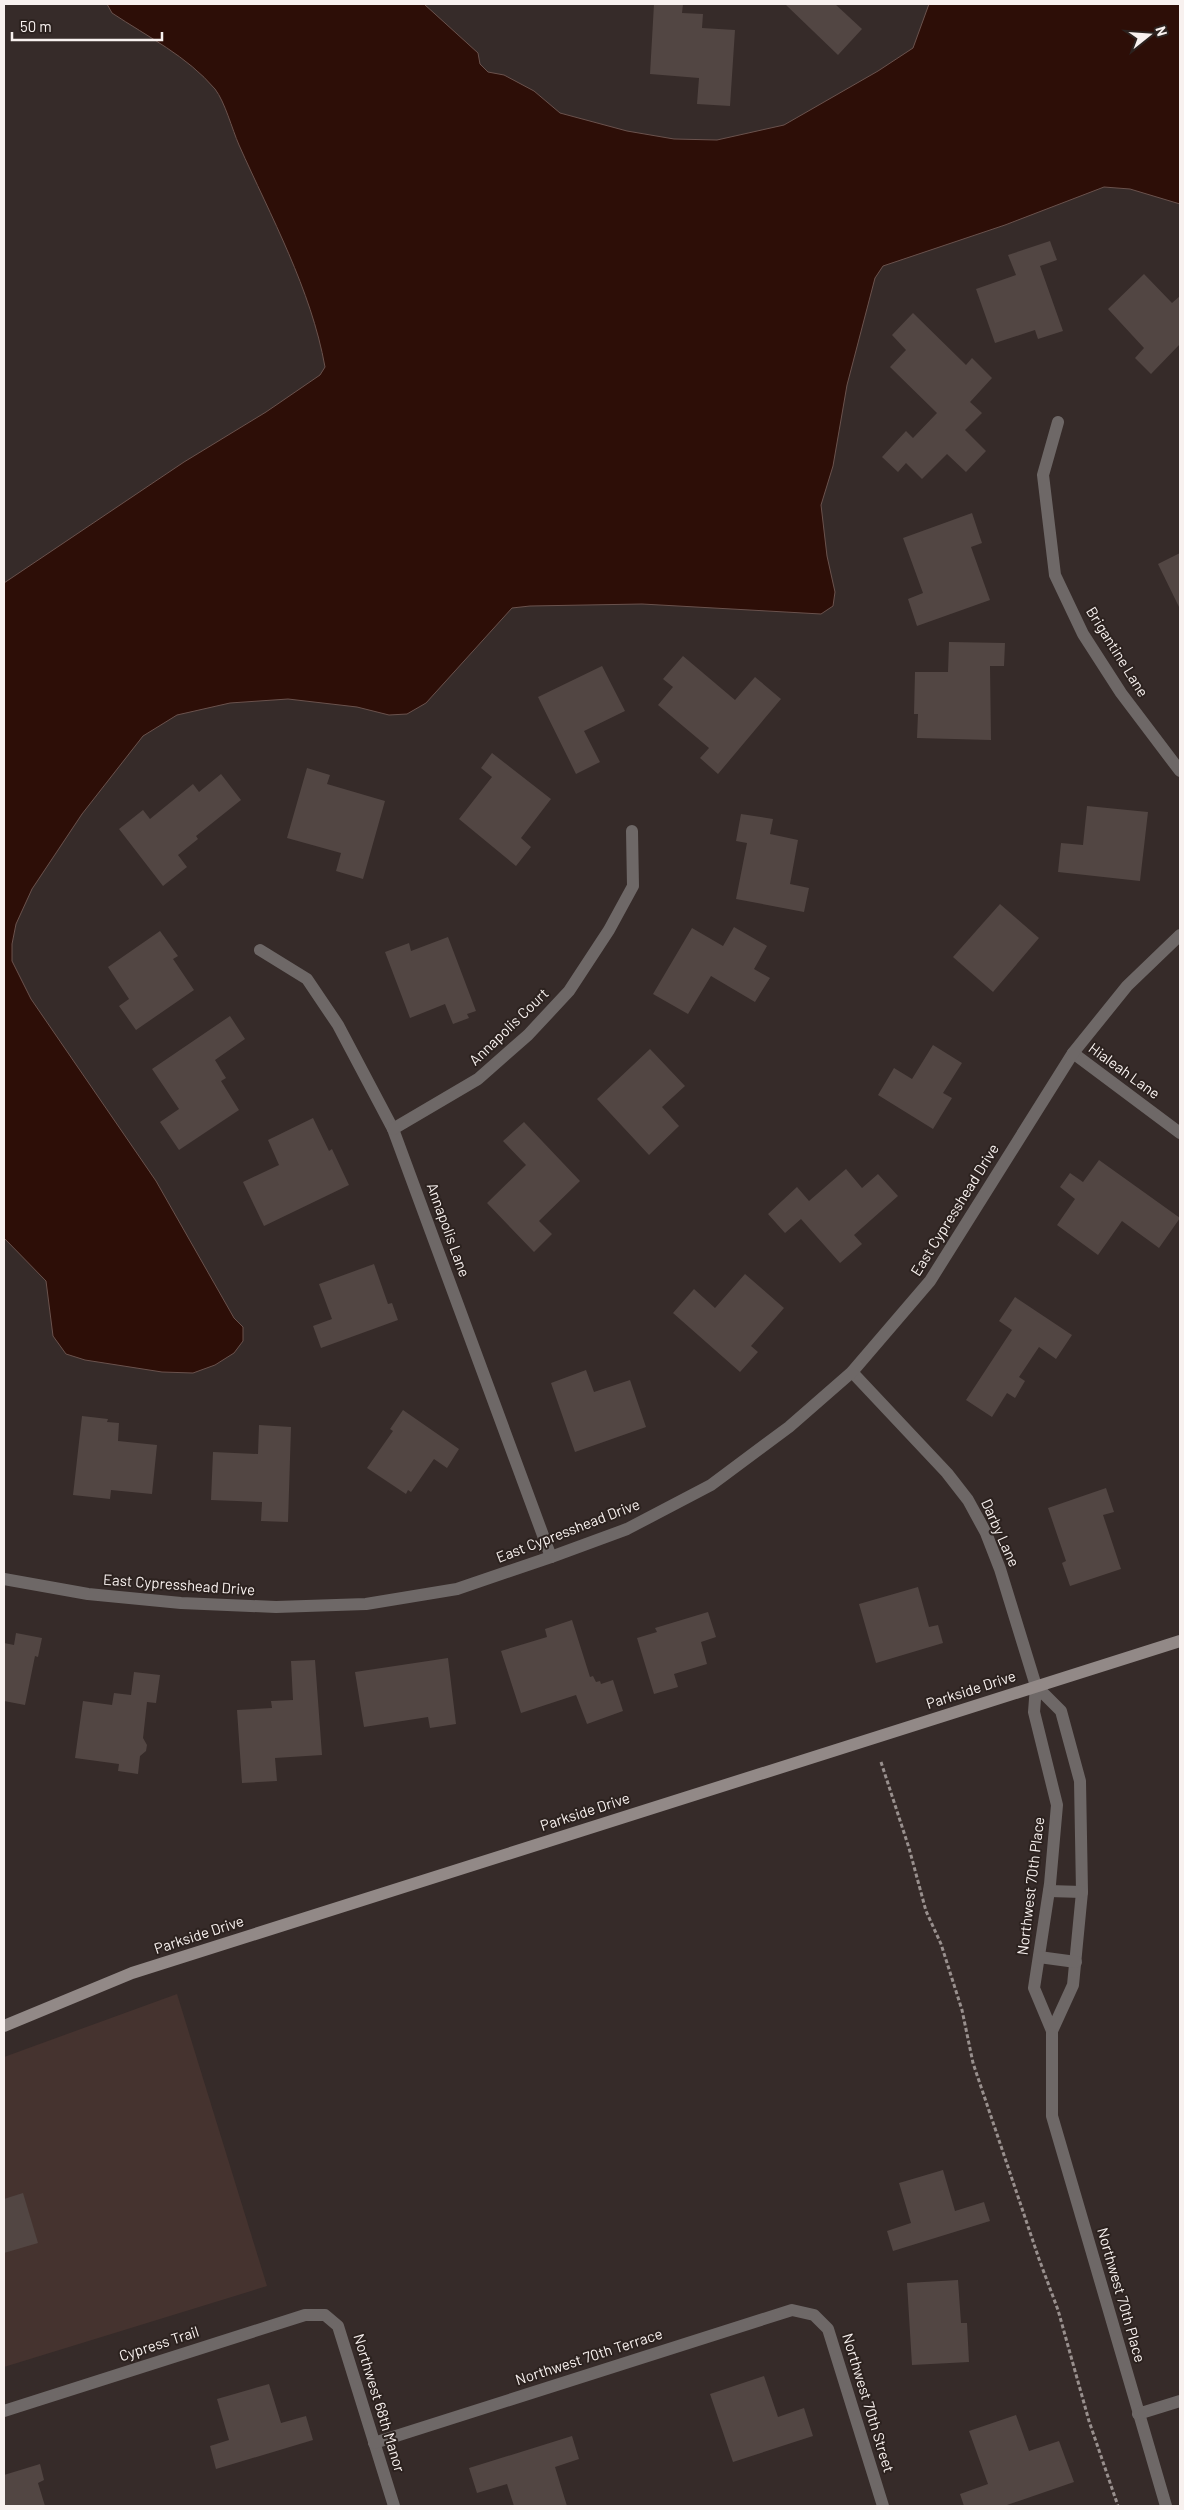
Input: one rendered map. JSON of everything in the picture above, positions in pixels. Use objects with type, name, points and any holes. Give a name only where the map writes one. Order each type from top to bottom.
[{"type":"street","name":"Brigantine Lane","points":[[1058,422],[1043,475],[1055,576],[1083,634],[1121,693],[1180,771]]},
{"type":"street","name":"Annapolis Court","points":[[393,1128],[478,1079],[528,1035],[569,991],[609,930],[633,886],[632,831]]},
{"type":"street","name":"East Cypresshead Drive","points":[[4,1579],[88,1594],[181,1603],[276,1607],[366,1604],[457,1589],[551,1557],[627,1529],[711,1485],[789,1427],[852,1372],[930,1282],[1073,1053],[1127,986],[1180,935]]},
{"type":"street","name":"Annapolis Lane","points":[[260,950],[307,979],[338,1025],[393,1128],[551,1557]]},
{"type":"street","name":"Hialeah Lane","points":[[1073,1053],[1180,1133]]},
{"type":"street","name":"Darby Lane","points":[[852,1372],[947,1474],[968,1500],[986,1533],[1000,1569],[1036,1686]]},
{"type":"street","name":"Parkside Drive","points":[[4,2026],[132,1973],[1180,1640]]},
{"type":"street","name":"Northwest 70th Place","points":[[1036,1686],[1034,1712],[1057,1805],[1049,1891],[1034,1988],[1052,2031],[1052,2116],[1166,2506]]},
{"type":"street","name":"Northwest 70th Place","points":[[1036,1686],[1061,1711],[1080,1781],[1082,1892],[1076,1962],[1073,1985],[1052,2031]]},
{"type":"street","points":[[1049,1891],[1082,1892]]},
{"type":"street","points":[[1039,1957],[1076,1962]]},
{"type":"street","name":"Northwest 70th Terrace","points":[[374,2443],[792,2310],[814,2315]]},
{"type":"street","name":"Cypress Trail","points":[[4,2411],[305,2314],[325,2315]]},
{"type":"street","name":"Northwest 68th Manor","points":[[325,2315],[338,2326],[394,2506]]},
{"type":"street","name":"Northwest 70th Street","points":[[814,2315],[828,2329],[882,2506]]},
{"type":"street","points":[[1138,2414],[1180,2401]]},
{"type":"path","points":[[881,1762],[909,1848],[926,1911],[941,1944],[962,2010],[973,2063],[1058,2310],[1089,2421],[1118,2506]]},
{"type":"shaded area","points":[[107,4],[424,4],[478,53],[480,64],[488,72],[504,75],[534,91],[560,113],[627,131],[674,139],[717,140],[784,125],[878,71],[913,48],[929,4],[1180,4],[1180,204],[1130,189],[1104,187],[1005,225],[883,266],[875,278],[847,385],[833,466],[821,505],[827,556],[835,592],[833,606],[821,614],[642,604],[512,608],[426,703],[407,714],[389,715],[357,707],[288,699],[230,703],[177,715],[143,736],[82,814],[32,889],[16,924],[12,944],[12,961],[31,999],[156,1181],[234,1318],[243,1327],[243,1341],[234,1353],[215,1365],[193,1373],[162,1372],[85,1360],[66,1354],[53,1336],[46,1281],[4,1238],[4,583],[184,462],[266,412],[320,375],[325,367],[319,338],[300,281],[277,226],[239,145],[219,94],[204,77],[180,57],[112,13]]},
{"type":"shaded area","points":[[177,1994],[267,2286],[4,2367],[4,2057]]},
{"type":"building","points":[[654,4],[683,4],[682,13],[703,14],[702,28],[735,30],[730,106],[697,104],[699,78],[650,74]]},
{"type":"building","points":[[785,4],[835,4],[862,29],[838,55]]},
{"type":"building","points":[[1050,241],[1057,260],[1040,266],[1063,331],[1038,339],[1035,330],[995,343],[976,289],[1016,275],[1008,255]]},
{"type":"building","points":[[1144,274],[1172,303],[1180,296],[1180,344],[1151,374],[1135,358],[1144,348],[1108,309]]},
{"type":"building","points":[[913,313],[966,365],[972,358],[992,378],[970,402],[982,413],[965,430],[986,451],[966,472],[947,454],[922,479],[906,463],[898,472],[882,457],[906,431],[913,438],[937,413],[890,367],[906,350],[892,335]]},
{"type":"building","points":[[972,513],[982,543],[971,547],[990,600],[917,626],[908,599],[923,593],[903,538]]},
{"type":"building","points":[[1180,553],[1180,609],[1158,564]]},
{"type":"building","points":[[949,642],[1005,643],[1004,666],[990,666],[991,740],[917,738],[918,714],[914,714],[915,672],[948,672]]},
{"type":"building","points":[[683,656],[735,700],[755,677],[781,699],[718,774],[700,758],[709,748],[658,705],[673,687],[663,679]]},
{"type":"building","points":[[602,666],[625,711],[584,731],[600,762],[576,774],[538,697]]},
{"type":"building","points":[[492,753],[551,799],[521,838],[531,847],[516,866],[459,819],[492,777],[481,768]]},
{"type":"building","points":[[307,768],[330,775],[327,784],[385,801],[363,879],[336,871],[341,853],[287,838]]},
{"type":"building","points":[[221,774],[241,800],[196,836],[198,839],[178,855],[187,867],[163,886],[119,829],[143,810],[150,819],[193,784],[199,792]]},
{"type":"building","points":[[1087,806],[1148,812],[1140,881],[1058,872],[1061,843],[1083,845]]},
{"type":"building","points":[[741,814],[773,819],[770,834],[798,840],[790,884],[809,888],[804,912],[736,899],[747,843],[736,841]]},
{"type":"building","points":[[1000,904],[1039,938],[993,992],[953,957]]},
{"type":"building","points":[[734,927],[767,946],[754,969],[770,978],[755,1002],[711,976],[688,1014],[653,994],[692,928],[723,946]]},
{"type":"building","points":[[160,931],[178,956],[173,959],[194,990],[136,1030],[119,1006],[129,999],[108,967]]},
{"type":"building","points":[[448,937],[476,1011],[467,1014],[469,1018],[453,1024],[445,1004],[410,1018],[385,952],[409,943],[411,951]]},
{"type":"building","points":[[230,1016],[245,1039],[215,1060],[226,1078],[221,1081],[239,1110],[179,1150],[160,1122],[179,1109],[152,1069]]},
{"type":"building","points":[[933,1045],[962,1063],[943,1093],[952,1098],[933,1129],[878,1095],[894,1068],[912,1079]]},
{"type":"building","points":[[650,1049],[685,1086],[662,1107],[679,1126],[649,1155],[597,1099]]},
{"type":"building","points":[[313,1118],[329,1151],[332,1149],[349,1185],[264,1226],[243,1182],[279,1165],[268,1140]]},
{"type":"building","points":[[524,1122],[580,1181],[539,1221],[552,1234],[534,1252],[487,1203],[526,1165],[503,1141]]},
{"type":"building","points":[[1099,1160],[1180,1218],[1159,1248],[1122,1221],[1098,1255],[1057,1225],[1075,1199],[1060,1187],[1070,1173],[1083,1182]]},
{"type":"building","points":[[846,1169],[862,1188],[878,1174],[898,1196],[854,1235],[862,1244],[840,1263],[801,1219],[785,1233],[768,1214],[797,1187],[809,1201]]},
{"type":"building","points":[[374,1264],[388,1304],[392,1303],[398,1320],[321,1348],[313,1326],[332,1319],[319,1284]]},
{"type":"building","points":[[745,1274],[784,1308],[751,1346],[758,1352],[740,1372],[673,1313],[694,1289],[715,1308]]},
{"type":"building","points":[[1015,1297],[1072,1335],[1056,1359],[1039,1347],[1019,1377],[1025,1381],[1015,1398],[1007,1393],[992,1417],[966,1400],[1012,1330],[999,1321]]},
{"type":"building","points":[[586,1370],[594,1392],[630,1380],[646,1427],[575,1452],[551,1383]]},
{"type":"building","points":[[403,1410],[459,1449],[447,1468],[434,1459],[411,1492],[408,1490],[406,1494],[367,1468],[393,1431],[390,1429]]},
{"type":"building","points":[[82,1416],[108,1419],[107,1422],[119,1423],[118,1441],[157,1445],[152,1494],[111,1490],[110,1499],[73,1495]]},
{"type":"building","points":[[259,1425],[291,1427],[288,1522],[261,1521],[262,1502],[211,1500],[213,1452],[258,1454]]},
{"type":"building","points":[[1106,1488],[1114,1512],[1103,1515],[1121,1569],[1070,1586],[1062,1563],[1066,1561],[1048,1508]]},
{"type":"building","points":[[918,1587],[929,1627],[938,1625],[943,1643],[876,1663],[859,1604]]},
{"type":"building","points":[[708,1612],[716,1637],[701,1642],[707,1664],[674,1674],[678,1687],[654,1694],[637,1638],[657,1632],[655,1628]]},
{"type":"building","points":[[572,1620],[590,1677],[593,1676],[596,1682],[600,1681],[601,1684],[613,1680],[623,1711],[587,1724],[576,1695],[521,1713],[501,1651],[547,1637],[545,1629]]},
{"type":"building","points":[[16,1633],[42,1638],[38,1657],[35,1656],[25,1705],[4,1701],[4,1643],[14,1645]]},
{"type":"building","points":[[448,1658],[456,1724],[430,1728],[428,1717],[364,1727],[355,1672]]},
{"type":"building","points":[[315,1660],[322,1755],[275,1758],[277,1781],[242,1783],[237,1710],[272,1708],[271,1701],[293,1700],[291,1661]]},
{"type":"building","points":[[134,1672],[160,1675],[156,1703],[147,1702],[143,1738],[147,1745],[146,1751],[140,1756],[138,1774],[118,1771],[119,1764],[75,1758],[83,1701],[112,1705],[114,1693],[131,1695]]},
{"type":"building","points":[[943,2170],[955,2211],[984,2202],[990,2221],[893,2251],[887,2231],[911,2223],[899,2183]]},
{"type":"building","points":[[23,2193],[38,2243],[4,2253],[4,2199]]},
{"type":"building","points":[[958,2280],[961,2323],[967,2323],[969,2362],[912,2365],[907,2283]]},
{"type":"building","points":[[764,2376],[778,2417],[804,2408],[813,2436],[733,2462],[710,2394]]},
{"type":"building","points":[[269,2384],[281,2423],[306,2416],[313,2440],[216,2469],[210,2446],[229,2440],[217,2399]]},
{"type":"building","points":[[1016,2415],[1029,2451],[1059,2441],[1074,2482],[1004,2506],[964,2506],[960,2494],[988,2484],[969,2431]]},
{"type":"building","points":[[572,2436],[579,2459],[555,2467],[567,2506],[514,2506],[507,2484],[477,2493],[469,2468]]},
{"type":"building","points":[[40,2464],[44,2480],[38,2483],[45,2506],[4,2506],[4,2475]]}]
